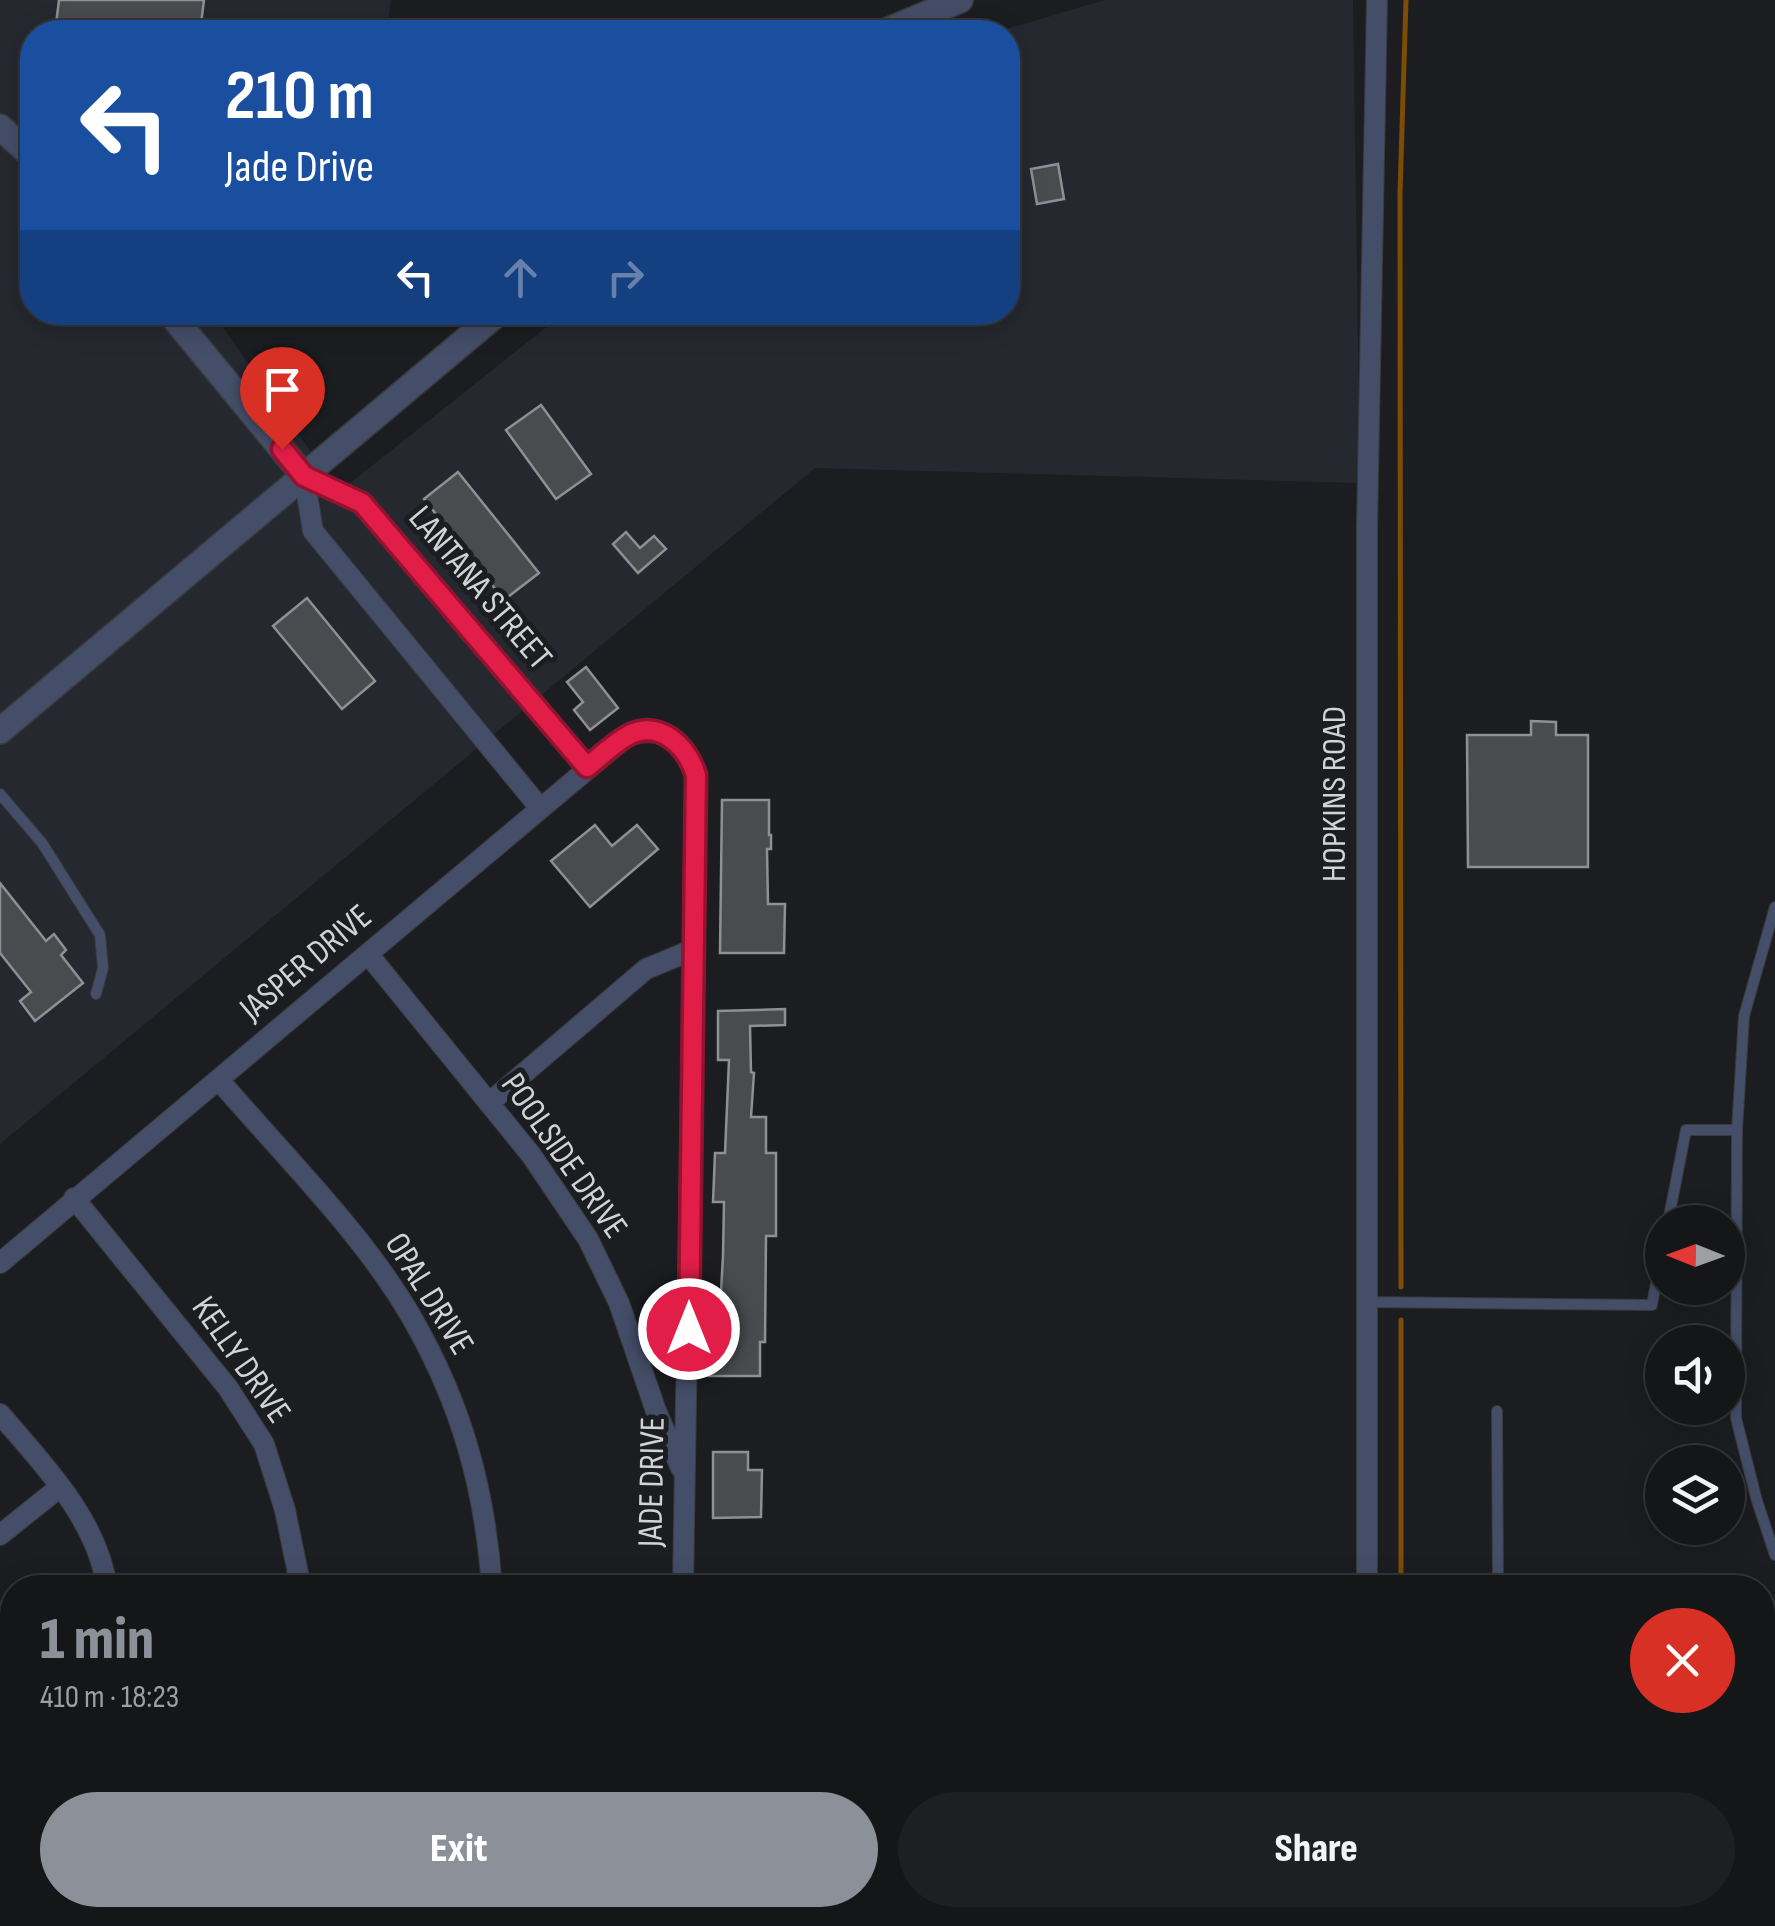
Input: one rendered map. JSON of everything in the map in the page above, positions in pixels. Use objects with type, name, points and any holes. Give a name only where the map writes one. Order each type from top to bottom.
[{"type":"street","points":[[912,20],[960,0]]},
{"type":"street","name":"HOPKINS ROAD","points":[[1367,1575],[1367,526],[1378,0]]},
{"type":"street","points":[[0,127],[20,145]]},
{"type":"street","name":"LANTANA STREET","points":[[180,325],[304,476],[362,503],[587,767]]},
{"type":"street","points":[[0,731],[484,325]]},
{"type":"street","points":[[304,476],[313,531],[540,808]]},
{"type":"street","name":"JASPER DRIVE","points":[[0,1263],[587,767],[627,736],[642,731],[662,734]]},
{"type":"street","name":"JADE DRIVE","points":[[662,734],[678,742],[689,754],[696,775],[683,1575]]},
{"type":"street","points":[[490,1103],[646,969],[692,950]]},
{"type":"street","name":"POOLSIDE DRIVE","points":[[368,954],[532,1156],[588,1239],[619,1302],[656,1411],[684,1475]]},
{"type":"street","name":"OPAL DRIVE","points":[[219,1080],[356,1239],[411,1316],[446,1384],[470,1451],[487,1522],[491,1575]]},
{"type":"street","name":"KELLY DRIVE","points":[[74,1198],[193,1342],[264,1444],[285,1510],[299,1575]]},
{"type":"street","points":[[0,1414],[60,1487],[90,1533],[103,1575]]},
{"type":"street","points":[[0,1534],[60,1487]]},
{"type":"lane","points":[[0,794],[42,843],[100,935],[104,968],[96,994]]},
{"type":"lane","points":[[1775,907],[1744,1016],[1737,1130],[1736,1418],[1775,1555]]},
{"type":"lane","points":[[1671,1205],[1686,1130],[1737,1130]]},
{"type":"lane","points":[[1367,1302],[1645,1304]]},
{"type":"lane","points":[[1497,1411],[1498,1575]]},
{"type":"shaded area","points":[[0,0],[391,0],[388,20],[20,20],[20,325],[221,325],[339,492],[549,325],[1020,325],[1020,25],[1105,0],[1353,0],[1360,483],[815,468],[0,1144]]},
{"type":"building","points":[[59,0],[204,0],[202,20],[56,20]]},
{"type":"building","points":[[1058,164],[1064,199],[1037,204],[1031,169]]},
{"type":"building","points":[[541,405],[591,474],[556,499],[506,430]]},
{"type":"building","points":[[458,472],[539,573],[504,600],[424,499]]},
{"type":"building","points":[[626,532],[640,548],[654,536],[666,549],[638,573],[613,544]]},
{"type":"building","points":[[307,598],[375,681],[342,709],[273,626]]},
{"type":"building","points":[[586,667],[618,708],[590,730],[574,710],[583,702],[567,682]]},
{"type":"building","points":[[1531,721],[1556,722],[1556,735],[1588,735],[1588,867],[1468,867],[1467,735],[1531,735]]},
{"type":"building","points":[[722,800],[769,800],[768,904],[785,904],[784,953],[720,953]]},
{"type":"building","points":[[595,825],[612,846],[637,825],[658,849],[590,907],[551,861]]},
{"type":"building","points":[[0,883],[46,941],[54,934],[66,950],[61,955],[83,983],[35,1021],[20,1001],[31,992],[0,953]]},
{"type":"building","points":[[785,1009],[785,1025],[750,1026],[754,1073],[751,1117],[766,1117],[766,1153],[776,1153],[776,1236],[766,1236],[765,1342],[760,1342],[760,1376],[709,1376],[709,1362],[717,1362],[723,1256],[724,1202],[713,1202],[715,1153],[725,1153],[729,1060],[718,1060],[718,1011]]},
{"type":"building","points":[[713,1452],[748,1452],[748,1470],[762,1470],[761,1517],[713,1518]]},
{"type":"waterway","points":[[1401,1287],[1400,193],[1406,0]]},
{"type":"waterway","points":[[1401,1320],[1401,1575]]},
{"type":"route","points":[[282,449],[304,476],[362,503],[587,767],[627,736],[642,731],[662,734],[678,742],[689,754],[696,775],[689,1329]]}]
